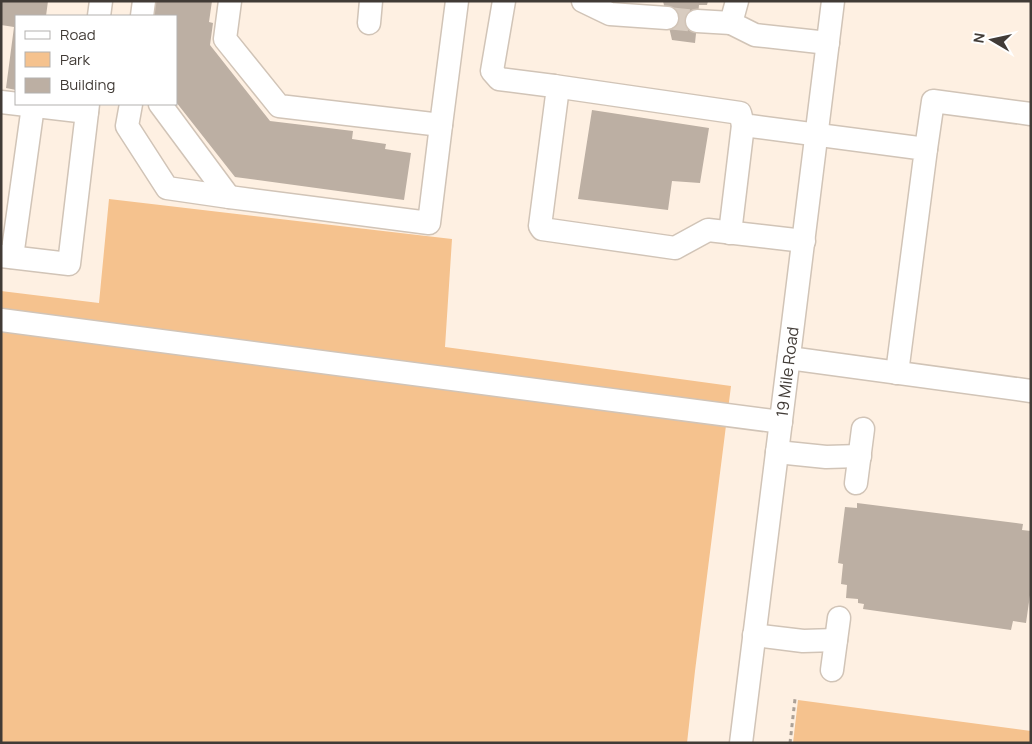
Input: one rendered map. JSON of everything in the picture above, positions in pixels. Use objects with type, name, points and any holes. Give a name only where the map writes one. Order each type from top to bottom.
[{"type":"street","points":[[99,15],[101,1]]},
{"type":"street","points":[[142,15],[144,1]]},
{"type":"street","points":[[230,1],[225,39],[279,106],[441,125]]},
{"type":"street","points":[[130,105],[127,126],[168,188],[429,223],[457,1]]},
{"type":"street","points":[[504,1],[492,71],[500,79],[740,113],[744,125],[730,233]]},
{"type":"street","points":[[583,1],[610,14],[667,18]]},
{"type":"street","points":[[732,23],[737,1]]},
{"type":"street","name":"19 Mile Road","points":[[741,743],[833,1]]},
{"type":"street","points":[[697,21],[732,23],[756,35],[828,43]]},
{"type":"street","points":[[554,86],[557,95],[540,226],[542,229],[675,248],[708,230],[804,242]]},
{"type":"street","points":[[897,373],[933,100],[1031,114]]},
{"type":"street","points":[[1,102],[15,104]]},
{"type":"street","points":[[25,105],[88,108],[69,264],[7,257],[33,106]]},
{"type":"street","points":[[161,105],[229,197]]},
{"type":"street","points":[[744,125],[926,149]]},
{"type":"street","points":[[1,320],[781,422]]},
{"type":"street","points":[[789,358],[1031,391]]},
{"type":"street","points":[[856,483],[863,430]]},
{"type":"street","points":[[777,452],[826,458],[860,456]]},
{"type":"street","points":[[832,670],[840,618]]},
{"type":"street","points":[[754,634],[803,641],[836,640]]},
{"type":"path","points":[[790,743],[795,699]]},
{"type":"green space","points":[[109,199],[452,239],[445,347],[731,386],[687,743],[1,743],[1,291],[99,303]]},
{"type":"green space","points":[[798,700],[1031,731],[1031,743],[793,743]]},
{"type":"building","points":[[1,1],[48,1],[46,15],[15,15],[15,90],[6,88],[14,27],[1,25]]},
{"type":"building","points":[[151,1],[212,1],[209,22],[213,23],[210,45],[270,121],[353,131],[352,139],[386,144],[385,149],[411,153],[404,200],[235,177],[178,105],[178,15],[149,15]]},
{"type":"building","points":[[663,1],[708,1],[707,5],[699,5],[695,43],[672,40]]},
{"type":"building","points":[[592,110],[709,128],[700,183],[672,181],[668,210],[578,199]]},
{"type":"building","points":[[857,503],[1023,524],[1022,530],[1031,531],[1031,588],[1026,623],[1013,621],[1011,630],[863,609],[864,604],[858,603],[858,599],[846,598],[847,585],[841,584],[843,564],[838,563],[845,507],[857,508]]},
{"type":"tunnel","points":[[667,18],[697,21]]}]
